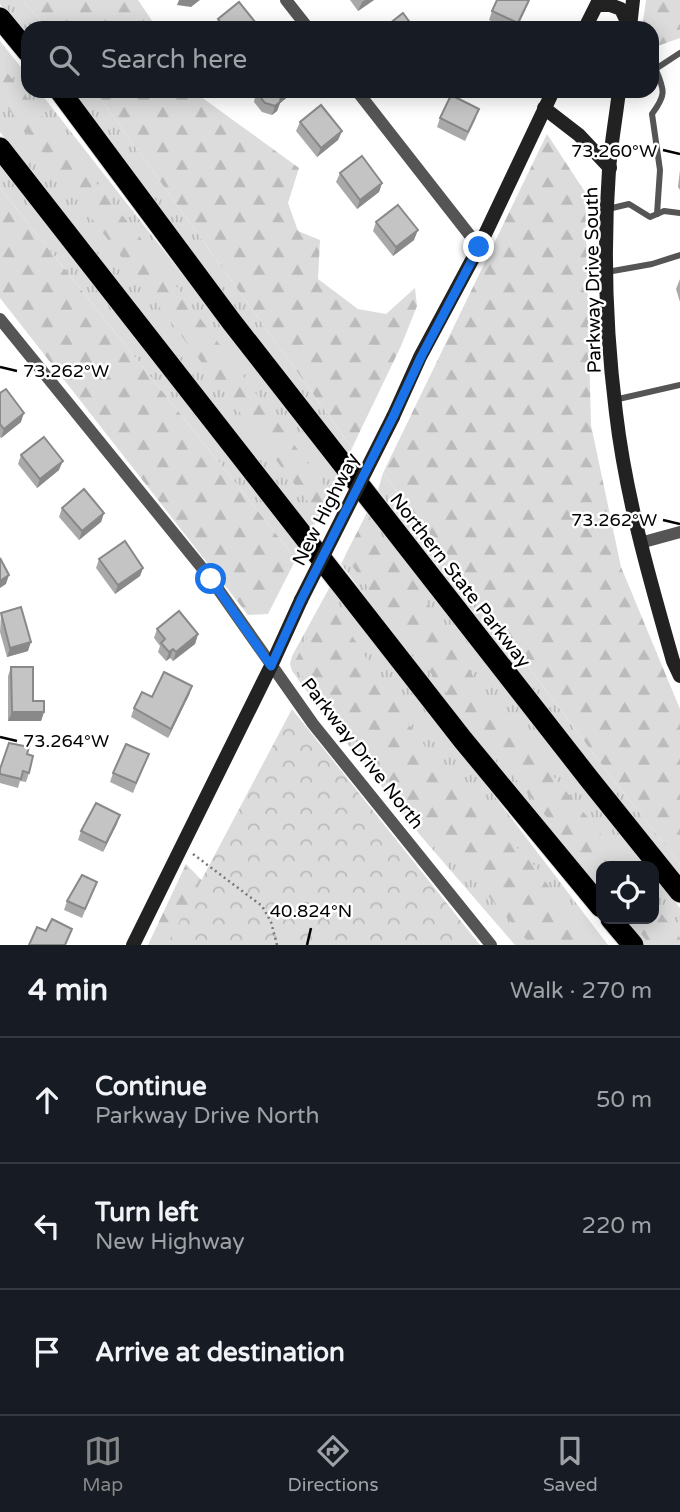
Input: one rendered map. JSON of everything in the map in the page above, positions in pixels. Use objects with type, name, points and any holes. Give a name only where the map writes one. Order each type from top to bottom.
[{"type":"highway","points":[[0,18],[21,44]]},
{"type":"highway","name":"Northern State Parkway","points":[[65,98],[231,321],[384,519],[680,892]]},
{"type":"highway","points":[[0,148],[463,740],[596,901]]},
{"type":"highway","points":[[615,924],[633,945]]},
{"type":"street","points":[[286,0],[302,21]]},
{"type":"street","points":[[631,21],[633,0]]},
{"type":"street","points":[[588,21],[598,2],[621,9],[627,21]]},
{"type":"street","points":[[362,98],[479,247]]},
{"type":"street","name":"New Highway","points":[[133,945],[421,357],[479,247],[549,98]]},
{"type":"street","name":"Parkway Drive South","points":[[618,98],[610,168],[607,272],[608,335],[614,400],[640,543],[673,661],[680,674]]},
{"type":"street","name":"Parkway Drive South","points":[[544,108],[579,135],[610,168]]},
{"type":"street","name":"Parkway Drive North","points":[[0,319],[211,579],[321,734],[491,945]]},
{"type":"street","points":[[640,543],[680,532]]},
{"type":"lane","points":[[659,67],[680,53]]},
{"type":"lane","points":[[657,214],[660,170],[652,114],[662,101],[664,89],[659,80]]},
{"type":"lane","points":[[608,209],[629,204],[650,217],[664,211],[680,213]]},
{"type":"lane","points":[[607,272],[680,256]]},
{"type":"lane","points":[[614,400],[680,385]]},
{"type":"path","points":[[182,846],[262,906],[271,922],[277,945]]},
{"type":"green space","points":[[0,0],[23,0],[40,21],[21,21],[21,30],[0,4]]},
{"type":"green space","points":[[23,0],[138,0],[152,21],[40,21]]},
{"type":"green space","points":[[646,0],[680,0],[680,38],[659,46],[659,21],[643,21]]},
{"type":"green space","points":[[0,41],[21,67],[21,98],[44,98],[339,475],[311,531],[0,132]]},
{"type":"green space","points":[[0,64],[21,90],[21,98],[27,98],[139,236],[330,493],[318,515],[0,98]]},
{"type":"green space","points":[[74,98],[100,98],[352,448],[348,457]]},
{"type":"green space","points":[[100,98],[203,98],[299,168],[288,203],[298,231],[320,240],[318,279],[358,309],[386,314],[415,288],[417,306],[401,346],[352,448]]},
{"type":"green space","points":[[547,134],[585,192],[591,425],[621,567],[680,709],[680,864],[608,773],[383,473]]},
{"type":"green space","points":[[0,165],[301,549],[296,559],[0,188]]},
{"type":"green space","points":[[0,188],[296,559],[268,614],[248,615],[0,298]]},
{"type":"green space","points":[[383,473],[608,773],[680,864],[680,878],[378,490]]},
{"type":"green space","points":[[369,509],[643,861],[596,861],[596,892],[466,731],[341,564]]},
{"type":"green space","points":[[366,515],[417,586],[486,700],[514,729],[621,861],[596,861],[596,878],[441,687],[345,556]]},
{"type":"green space","points":[[332,583],[608,945],[515,945],[420,835],[320,709],[292,671],[290,664]]},
{"type":"green space","points":[[328,598],[407,722],[450,780],[535,866],[588,945],[531,945],[403,798],[293,665]]},
{"type":"green space","points":[[292,709],[480,945],[167,945]]},
{"type":"green space","points":[[186,864],[238,918],[233,945],[148,945]]},
{"type":"green space","points":[[659,881],[680,908],[680,945],[639,945],[622,924],[659,924]]},
{"type":"green space","points":[[659,911],[680,938],[680,945],[650,945],[633,924],[659,924]]},
{"type":"building","points":[[497,0],[529,0],[519,21],[492,11]]},
{"type":"building","points":[[239,2],[254,21],[220,21],[218,19]]},
{"type":"building","points":[[403,13],[409,21],[393,21]]},
{"type":"building","points":[[261,98],[281,98],[275,106],[265,103]]},
{"type":"building","points":[[450,98],[457,98],[479,109],[468,132],[440,118]]},
{"type":"building","points":[[321,105],[342,131],[321,148],[300,122]]},
{"type":"building","points":[[362,156],[382,183],[360,200],[340,173]]},
{"type":"building","points":[[398,205],[418,230],[396,247],[376,222]]},
{"type":"building","points":[[6,389],[24,413],[4,429],[0,424],[0,393]]},
{"type":"building","points":[[44,437],[63,461],[40,479],[21,455]]},
{"type":"building","points":[[84,489],[104,513],[82,531],[62,508]]},
{"type":"building","points":[[125,541],[143,568],[118,585],[99,559]]},
{"type":"building","points":[[0,558],[9,575],[0,581]]},
{"type":"building","points":[[21,607],[31,642],[10,648],[1,613]]},
{"type":"building","points":[[179,611],[198,634],[176,652],[173,649],[169,652],[161,643],[165,639],[157,629]]},
{"type":"building","points":[[11,667],[33,667],[33,701],[44,701],[44,712],[12,712]]},
{"type":"building","points":[[164,672],[192,686],[171,729],[134,708],[142,692],[152,697]]},
{"type":"building","points":[[9,743],[29,747],[27,754],[33,756],[29,773],[23,771],[21,779],[0,774]]},
{"type":"building","points":[[126,744],[149,754],[136,783],[113,773]]},
{"type":"building","points":[[96,803],[120,815],[106,843],[81,831]]},
{"type":"building","points":[[82,875],[97,882],[85,909],[67,901]]},
{"type":"building","points":[[52,919],[72,929],[65,945],[29,945],[37,927],[46,931]]},
{"type":"route","points":[[211,579],[271,666],[421,357],[479,247]]}]
